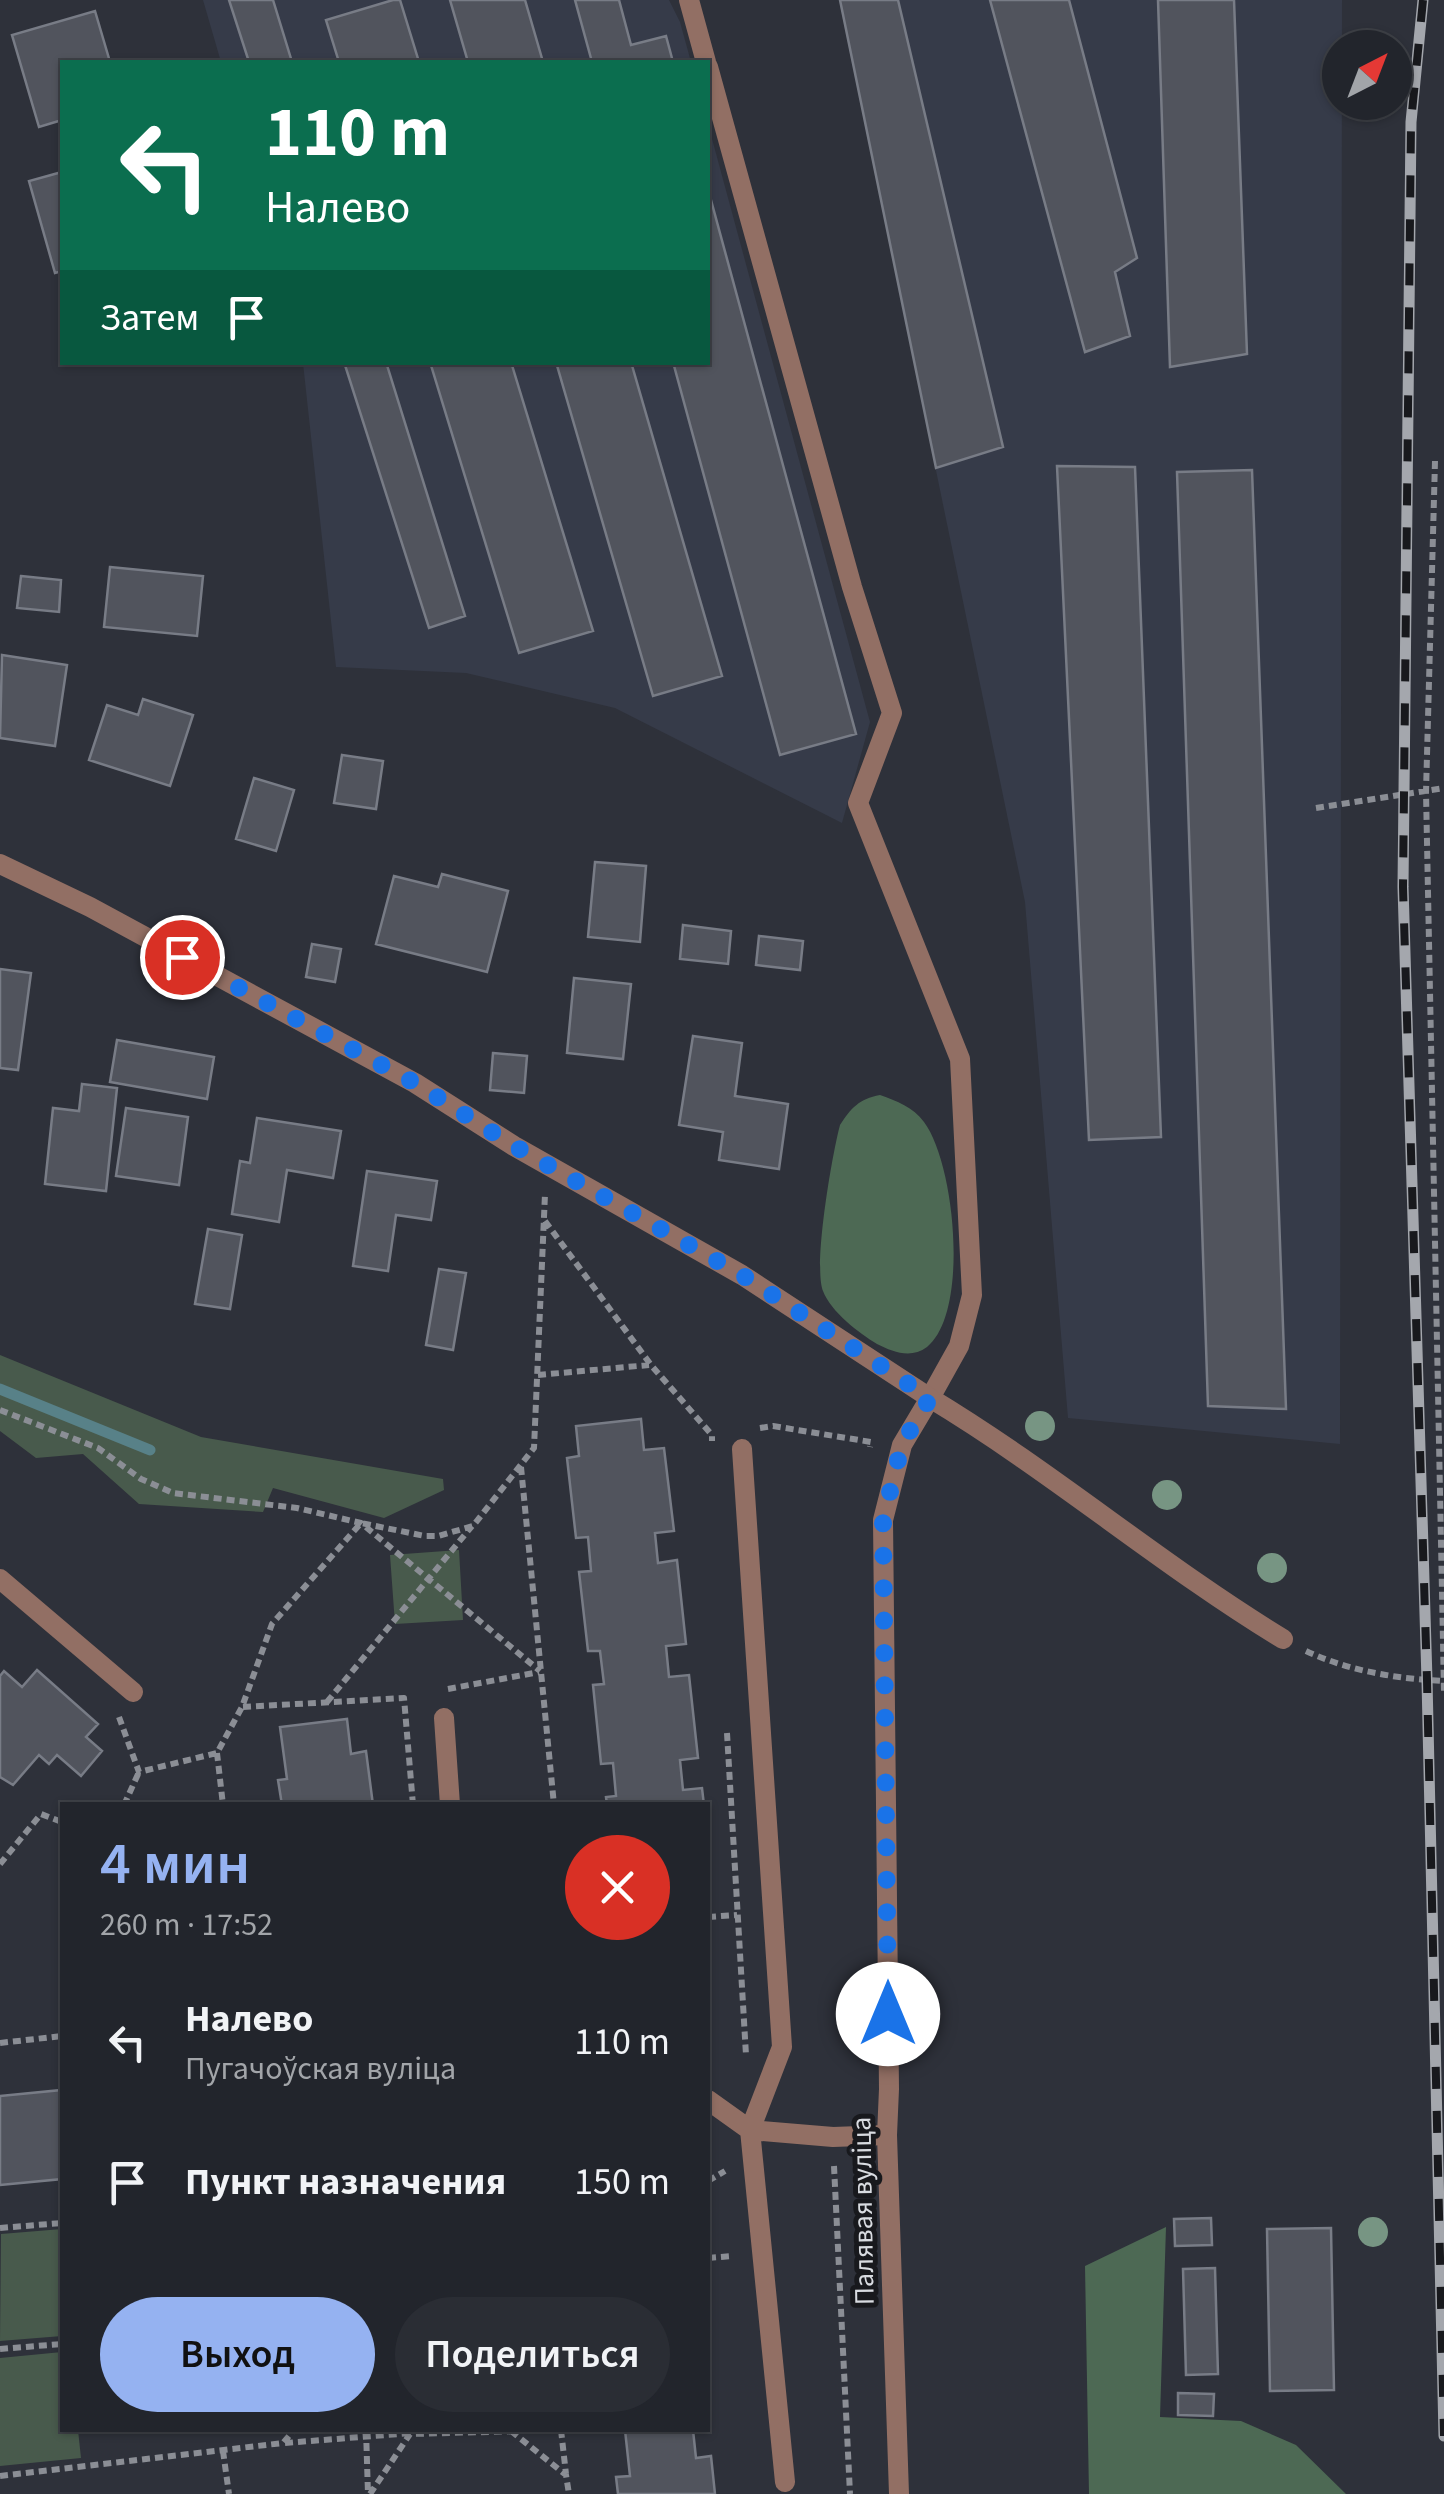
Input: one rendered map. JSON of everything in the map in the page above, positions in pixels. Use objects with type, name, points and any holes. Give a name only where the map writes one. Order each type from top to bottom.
[{"type":"street","name":"Палявая вуліца","points":[[689,0],[706,60]]},
{"type":"street","name":"Палявая вуліца","points":[[710,76],[847,568],[892,713],[858,803],[960,1059],[972,1294],[958,1346],[902,1444],[883,1520],[887,2135],[899,2494]]},
{"type":"street","points":[[0,864],[90,908],[415,1083],[742,1275],[1002,1441],[1208,1594],[1283,1639]]},
{"type":"street","points":[[742,1449],[782,2048],[750,2130],[785,2482]]},
{"type":"street","points":[[0,1578],[133,1692]]},
{"type":"street","points":[[444,1718],[450,1802]]},
{"type":"street","points":[[710,2101],[750,2130],[887,2135]]},
{"type":"path","points":[[1435,461],[1426,792],[1444,1692]]},
{"type":"path","points":[[1316,808],[1444,788]]},
{"type":"path","points":[[326,1704],[534,1448],[545,1162]]},
{"type":"path","points":[[544,1220],[650,1365],[712,1435],[713,1454]]},
{"type":"path","points":[[538,1375],[650,1365]]},
{"type":"path","points":[[0,1410],[98,1448],[141,1479],[173,1493],[297,1508],[425,1536],[473,1526]]},
{"type":"path","points":[[773,1426],[871,1442]]},
{"type":"path","points":[[521,1466],[554,1802]]},
{"type":"path","points":[[361,1523],[540,1672]]},
{"type":"path","points":[[223,1802],[218,1752],[242,1707],[272,1624],[361,1523]]},
{"type":"path","points":[[1283,1639],[1344,1666],[1444,1681]]},
{"type":"path","points":[[443,1690],[540,1672]]},
{"type":"path","points":[[242,1707],[326,1704],[423,1694]]},
{"type":"path","points":[[404,1698],[413,1802]]},
{"type":"path","points":[[109,1708],[122,1720],[139,1772],[125,1802]]},
{"type":"path","points":[[727,1723],[747,2070]]},
{"type":"path","points":[[139,1772],[218,1752]]},
{"type":"path","points":[[0,1864],[42,1814],[60,1821]]},
{"type":"path","points":[[710,1918],[737,1915]]},
{"type":"path","points":[[0,2043],[60,2036]]},
{"type":"path","points":[[833,2136],[850,2494]]},
{"type":"path","points":[[710,2180],[725,2171]]},
{"type":"path","points":[[0,2228],[60,2223]]},
{"type":"path","points":[[710,2258],[733,2256]]},
{"type":"path","points":[[0,2349],[60,2344]]},
{"type":"path","points":[[284,2444],[293,2432]]},
{"type":"path","points":[[0,2476],[367,2433],[412,2432]]},
{"type":"path","points":[[369,2494],[412,2432]]},
{"type":"path","points":[[512,2432],[566,2475]]},
{"type":"path","points":[[562,2432],[569,2494]]},
{"type":"path","points":[[367,2433],[369,2494]]},
{"type":"path","points":[[223,2450],[229,2494]]},
{"type":"shaded area","points":[[203,0],[669,0],[690,60],[220,60]]},
{"type":"shaded area","points":[[839,0],[1342,0],[1342,30],[1322,30],[1322,120],[1342,120],[1340,1444],[1068,1418],[1025,902]]},
{"type":"shaded area","points":[[710,131],[870,722],[842,823],[615,708],[466,673],[336,667],[303,365],[710,365]]},
{"type":"green space","points":[[880,1095],[910,1108],[924,1122],[935,1142],[950,1202],[953,1271],[949,1303],[940,1329],[927,1347],[915,1353],[889,1350],[854,1328],[827,1299],[821,1278],[825,1210],[840,1125],[856,1105]]},
{"type":"green space","points":[[0,1355],[201,1437],[443,1479],[444,1490],[384,1518],[273,1488],[263,1512],[139,1504],[83,1454],[36,1458],[0,1431]]},
{"type":"green space","points":[[459,1550],[463,1620],[395,1624],[390,1555]]},
{"type":"green space","points":[[1166,2227],[1160,2417],[1241,2421],[1296,2445],[1346,2494],[1089,2494],[1085,2266]]},
{"type":"green space","points":[[60,2229],[60,2336],[0,2341],[1,2234]]},
{"type":"green space","points":[[60,2352],[60,2432],[78,2432],[81,2458],[0,2466],[0,2358]]},
{"type":"building","points":[[229,0],[273,0],[291,60],[248,60]]},
{"type":"building","points":[[400,0],[418,60],[338,60],[326,20]]},
{"type":"building","points":[[450,0],[525,0],[542,60],[467,60]]},
{"type":"building","points":[[575,0],[619,0],[631,45],[666,36],[672,60],[591,60]]},
{"type":"building","points":[[840,0],[898,0],[1003,447],[936,468]]},
{"type":"building","points":[[990,0],[1069,0],[1137,258],[1115,272],[1130,336],[1085,352]]},
{"type":"building","points":[[1158,0],[1234,0],[1247,354],[1170,367]]},
{"type":"building","points":[[95,11],[109,60],[60,60],[60,121],[39,127],[12,35]]},
{"type":"building","points":[[60,173],[60,272],[55,273],[29,181]]},
{"type":"building","points":[[710,196],[856,734],[780,755],[674,365],[710,365]]},
{"type":"building","points":[[345,365],[387,365],[465,616],[429,628]]},
{"type":"building","points":[[431,365],[512,365],[593,631],[519,653]]},
{"type":"building","points":[[557,365],[632,365],[722,676],[653,696]]},
{"type":"building","points":[[1057,466],[1135,467],[1161,1137],[1089,1140]]},
{"type":"building","points":[[1252,470],[1286,1409],[1208,1406],[1177,472]]},
{"type":"building","points":[[110,567],[203,576],[197,636],[104,627]]},
{"type":"building","points":[[21,576],[61,580],[59,612],[17,608]]},
{"type":"building","points":[[2,655],[67,665],[55,746],[0,738]]},
{"type":"building","points":[[143,699],[193,715],[170,786],[89,760],[107,705],[138,715]]},
{"type":"building","points":[[342,755],[383,761],[376,809],[334,803]]},
{"type":"building","points":[[254,778],[294,790],[276,851],[236,839]]},
{"type":"building","points":[[595,862],[646,866],[640,942],[588,937]]},
{"type":"building","points":[[442,874],[508,891],[487,972],[376,944],[394,876],[438,887]]},
{"type":"building","points":[[683,925],[731,931],[728,964],[680,959]]},
{"type":"building","points":[[759,936],[803,941],[800,970],[756,965]]},
{"type":"building","points":[[312,944],[341,949],[335,982],[306,977]]},
{"type":"building","points":[[0,969],[31,973],[18,1070],[0,1068]]},
{"type":"building","points":[[574,978],[631,984],[623,1059],[567,1053]]},
{"type":"building","points":[[693,1036],[742,1043],[735,1096],[788,1104],[779,1169],[719,1160],[723,1132],[679,1125]]},
{"type":"building","points":[[117,1040],[214,1057],[207,1099],[110,1082]]},
{"type":"building","points":[[493,1053],[527,1056],[524,1093],[490,1090]]},
{"type":"building","points":[[82,1084],[117,1088],[106,1191],[45,1184],[53,1108],[79,1111]]},
{"type":"building","points":[[126,1108],[188,1117],[179,1185],[116,1176]]},
{"type":"building","points":[[257,1118],[341,1131],[333,1178],[287,1170],[279,1222],[232,1214],[240,1161],[250,1163]]},
{"type":"building","points":[[367,1171],[437,1181],[431,1220],[396,1215],[388,1271],[353,1266]]},
{"type":"building","points":[[208,1229],[242,1235],[230,1309],[195,1304]]},
{"type":"building","points":[[439,1269],[466,1273],[453,1350],[426,1345]]},
{"type":"building","points":[[641,1419],[644,1450],[664,1448],[674,1531],[655,1533],[658,1563],[677,1560],[686,1644],[666,1646],[669,1677],[689,1675],[698,1758],[680,1760],[683,1790],[702,1788],[704,1802],[607,1802],[606,1797],[616,1796],[613,1763],[601,1764],[593,1685],[604,1684],[600,1651],[588,1651],[579,1572],[591,1571],[588,1537],[576,1538],[567,1458],[579,1456],[576,1426]]},
{"type":"building","points":[[37,1670],[98,1724],[86,1737],[102,1751],[81,1776],[57,1755],[49,1764],[39,1755],[13,1785],[0,1777],[0,1676],[4,1671],[22,1687]]},
{"type":"building","points":[[347,1719],[351,1754],[366,1751],[373,1802],[282,1802],[278,1780],[287,1779],[280,1727]]},
{"type":"building","points":[[60,2090],[60,2179],[0,2185],[0,2096]]},
{"type":"building","points":[[1211,2218],[1212,2245],[1175,2246],[1174,2219]]},
{"type":"building","points":[[1331,2228],[1334,2390],[1270,2391],[1267,2229]]},
{"type":"building","points":[[1215,2268],[1218,2374],[1186,2375],[1183,2269]]},
{"type":"building","points":[[1178,2393],[1214,2394],[1213,2416],[1178,2415]]},
{"type":"building","points":[[625,2432],[693,2432],[696,2458],[711,2456],[715,2494],[618,2494],[616,2477],[630,2476]]},
{"type":"waterway","points":[[0,1389],[150,1450]]},
{"type":"railway","points":[[1423,0],[1411,122],[1403,887],[1427,1680],[1444,2436]]},
{"type":"route","points":[[182,957],[415,1083],[514,1146],[742,1275],[930,1398],[902,1444],[883,1520],[888,2014]]}]
